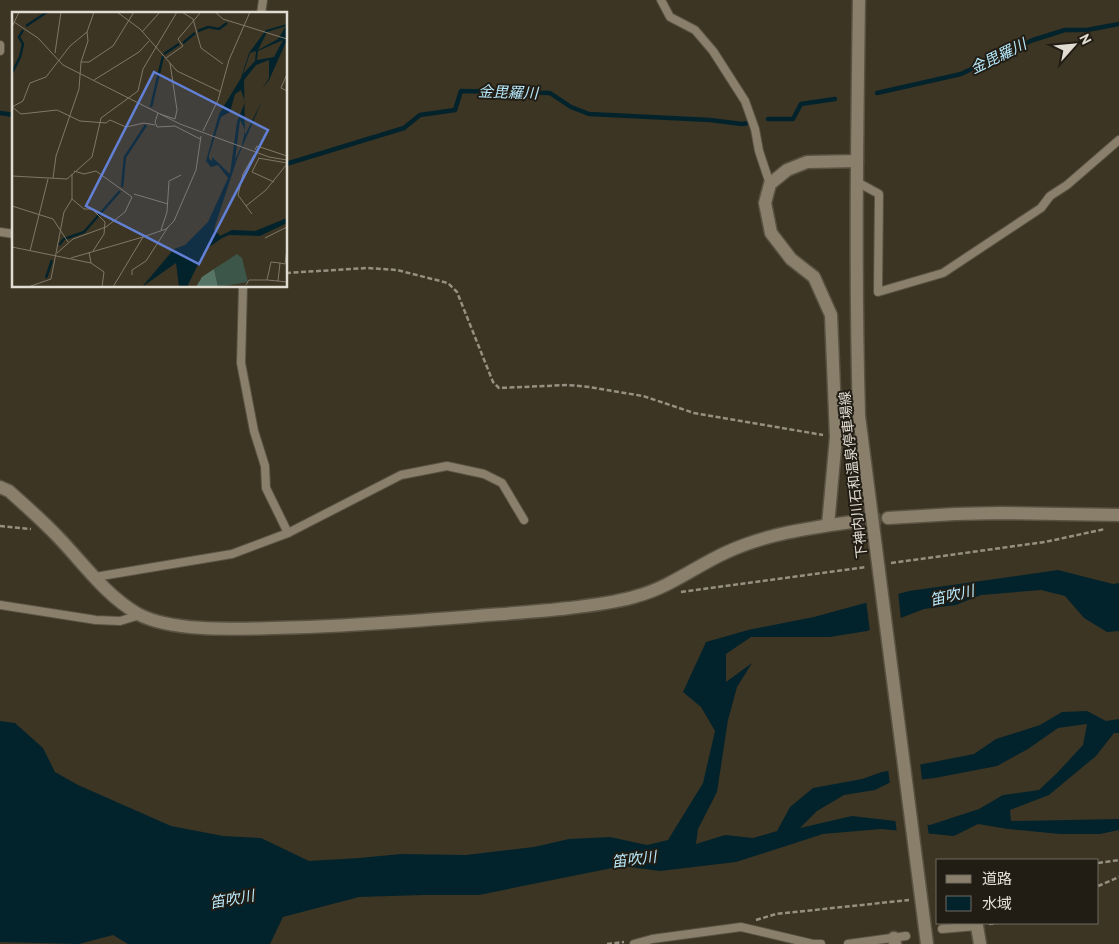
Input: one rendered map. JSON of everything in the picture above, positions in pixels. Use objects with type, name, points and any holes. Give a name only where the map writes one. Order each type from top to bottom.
[{"type":"main road","name":"下神内川石和温泉停車場線","points":[[859,0],[857,161],[859,416],[883,567],[927,944]]},
{"type":"main road","points":[[828,526],[836,437],[831,315],[814,277],[791,259],[771,233],[765,203],[770,184],[787,170],[807,162],[857,161]]},
{"type":"main road","points":[[0,487],[9,491],[37,516],[119,602],[140,615],[165,624],[233,629],[383,624],[550,610],[611,602],[638,596],[668,585],[726,552],[770,536],[851,522]]},
{"type":"main road","points":[[888,518],[1001,513],[1119,515]]},
{"type":"main road","points":[[977,926],[980,944]]},
{"type":"lane","points":[[661,0],[670,17],[695,30],[713,51],[745,101],[770,184]]},
{"type":"lane","points":[[0,45],[0,51]]},
{"type":"lane","points":[[857,182],[879,194],[878,292],[943,273],[1041,208],[1050,196],[1066,185],[1119,140]]},
{"type":"lane","points":[[243,288],[241,363],[254,431],[265,466],[266,488],[288,533]]},
{"type":"lane","points":[[94,577],[232,554],[288,533],[402,475],[447,466],[484,474],[502,483],[524,520]]},
{"type":"lane","points":[[0,605],[96,620],[120,621],[140,615]]},
{"type":"lane","points":[[942,929],[977,926]]},
{"type":"lane","points":[[634,944],[652,939],[741,927],[813,944],[821,944]]},
{"type":"lane","points":[[848,944],[898,939]]},
{"type":"path","points":[[288,273],[368,268],[397,270],[448,283],[457,292],[494,382],[499,388],[568,385],[589,387],[643,396],[694,414],[836,437]]},
{"type":"path","points":[[0,526],[34,529]]},
{"type":"path","points":[[883,567],[1045,542],[1109,528]]},
{"type":"path","points":[[679,593],[866,567]]},
{"type":"path","points":[[1099,863],[1119,860]]},
{"type":"path","points":[[1099,886],[1119,876]]},
{"type":"path","points":[[741,927],[756,919],[776,914],[910,900]]},
{"type":"water","name":"笛吹川","points":[[1058,570],[1113,584],[1119,583],[1119,631],[1107,632],[1084,618],[1065,596],[1041,590],[981,595],[956,605],[924,609],[867,631],[830,637],[751,637],[726,654],[726,682],[752,663],[737,687],[728,720],[717,792],[698,829],[696,844],[725,835],[753,838],[777,831],[790,807],[813,788],[974,754],[996,739],[1040,725],[1062,712],[1087,711],[1106,721],[1119,719],[1119,733],[1114,733],[1096,756],[1049,795],[1010,810],[1011,821],[1119,819],[1119,830],[1100,834],[1060,834],[978,824],[954,836],[881,829],[823,834],[736,862],[660,871],[622,866],[479,895],[359,897],[283,917],[270,944],[128,944],[113,935],[79,944],[0,942],[0,721],[15,723],[43,748],[55,772],[78,785],[171,826],[223,836],[261,838],[309,861],[401,854],[466,855],[534,847],[569,839],[610,837],[647,845],[668,840],[703,783],[715,731],[701,707],[683,692],[706,642],[748,630],[814,617],[909,591]],"holes":[[[1087,724],[1083,745],[1039,790],[1003,795],[979,809],[930,825],[852,816],[800,828],[817,811],[844,795],[875,790],[889,783],[935,778],[997,766],[1028,749],[1058,728]]]},
{"type":"pier","points":[[898,591],[901,620],[870,632],[866,600]]},
{"type":"pier","points":[[920,762],[922,781],[890,785],[888,768]]},
{"type":"pier","points":[[895,818],[927,822],[929,836],[897,833]]},
{"type":"waterway","name":"金毘羅川","points":[[877,93],[961,74],[1033,40],[1065,30],[1087,30],[1119,24]]},
{"type":"waterway","name":"金毘羅川","points":[[288,163],[404,128],[420,115],[455,110],[461,91],[550,93],[571,107],[589,114],[748,123]]},
{"type":"waterway","name":"金毘羅川","points":[[768,119],[793,119],[801,104],[835,99]]},
{"type":"waterway","name":"金毘羅川","points":[[0,113],[12,115]]},
{"type":"tunnel","points":[[851,522],[888,518]]}]
